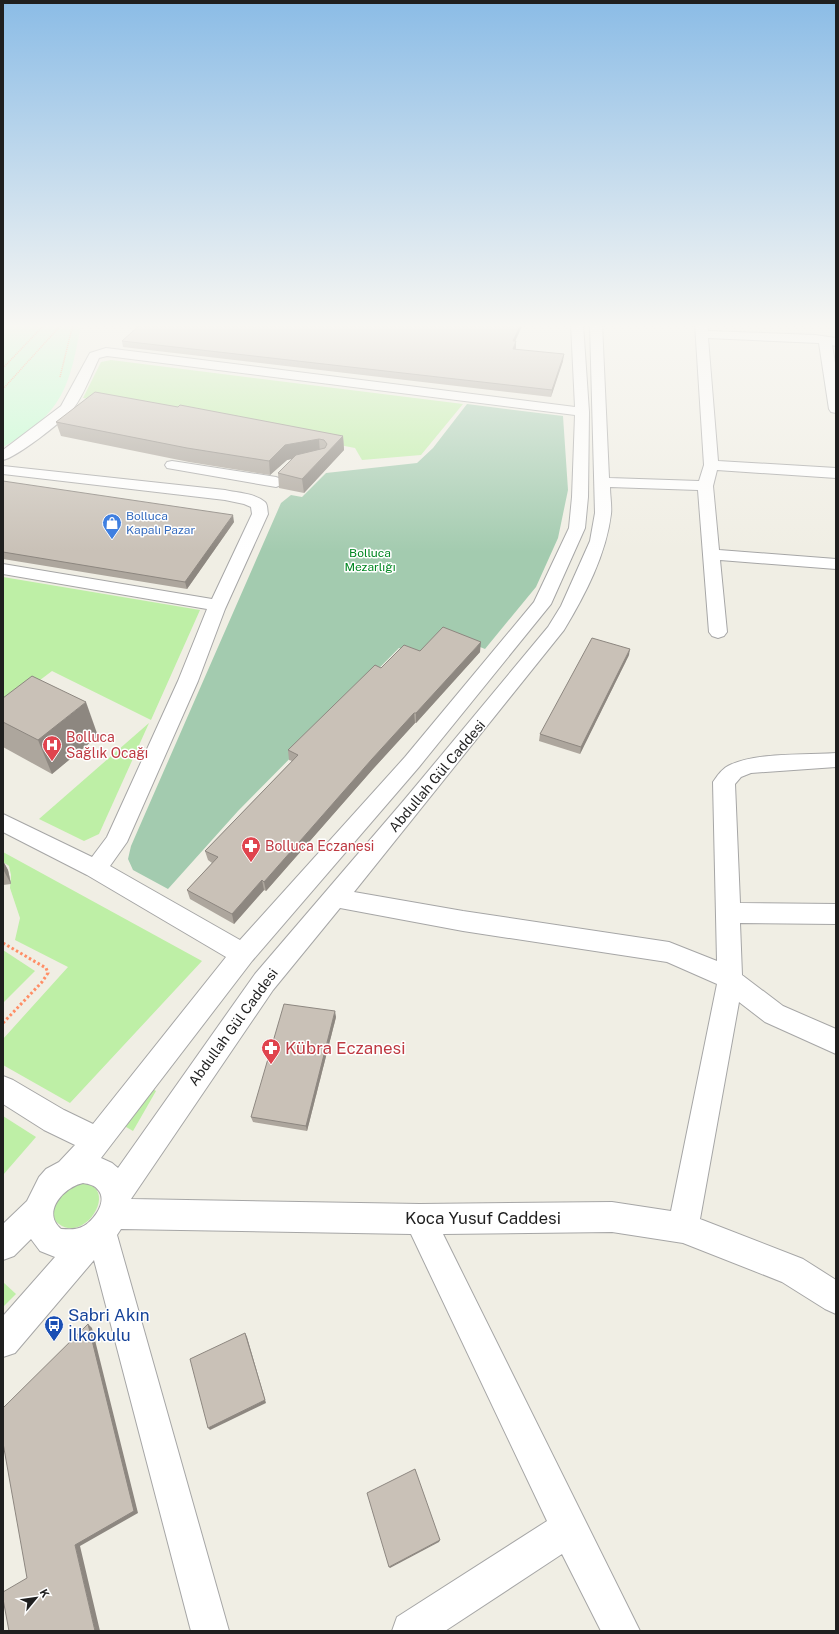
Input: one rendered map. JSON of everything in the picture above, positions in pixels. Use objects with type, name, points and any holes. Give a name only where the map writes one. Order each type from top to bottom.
[{"type":"street","points":[[3,456],[17,448],[67,408],[71,400]]},
{"type":"street","points":[[489,400],[582,412]]},
{"type":"street","name":"Abdullah Gül Caddesi","points":[[70,1172],[98,1141],[243,954],[412,762],[542,604],[577,528],[580,497],[581,400]]},
{"type":"street","name":"Abdullah Gül Caddesi","points":[[3,1341],[106,1220],[264,982],[336,898],[493,708],[555,630],[570,606],[598,540],[603,512],[599,400]]},
{"type":"street","points":[[707,400],[711,465],[705,486],[718,632]]},
{"type":"street","points":[[172,465],[280,477],[254,503]]},
{"type":"street","points":[[711,465],[836,473]]},
{"type":"street","points":[[3,470],[225,495],[259,505],[260,514],[218,605],[184,688],[116,842],[95,869]]},
{"type":"street","points":[[603,482],[705,486]]},
{"type":"street","points":[[711,554],[836,564]]},
{"type":"street","points":[[3,569],[218,605]]},
{"type":"street","points":[[682,1228],[730,980],[724,782],[734,772],[749,766],[836,760]]},
{"type":"street","points":[[3,822],[95,869],[243,954]]},
{"type":"street","points":[[336,898],[463,921],[669,952],[724,975],[774,1014],[836,1042]]},
{"type":"street","points":[[728,912],[836,914]]},
{"type":"street","points":[[3,1089],[54,1120],[98,1141]]},
{"type":"street","points":[[106,1220],[80,1244],[68,1246],[58,1244],[49,1239],[42,1231],[39,1221],[39,1210],[42,1198],[49,1187],[59,1178],[70,1172],[83,1168],[95,1169],[106,1174],[113,1183],[106,1220],[210,1631]]},
{"type":"street","points":[[3,1245],[39,1210]]},
{"type":"street","name":"Koca Yusuf Caddesi","points":[[106,1220],[612,1217],[682,1228],[792,1270],[836,1298]]},
{"type":"street","points":[[420,1219],[569,1528],[621,1631]]},
{"type":"street","points":[[411,1631],[569,1528]]},
{"type":"path","points":[[3,943],[46,968],[48,973],[42,982],[3,1023]]},
{"type":"green space","points":[[3,400],[58,400],[39,423],[3,447]]},
{"type":"green space","points":[[98,400],[433,400],[463,404],[421,455],[362,460],[355,448],[239,426],[240,422]]},
{"type":"green space","name":"Bolluca Mezarlığı","points":[[467,404],[563,416],[568,490],[558,538],[536,587],[485,649],[440,631],[417,654],[399,648],[238,811],[168,889],[133,870],[128,859],[131,846],[281,503],[291,495],[302,497],[326,473],[417,463],[433,448]]},
{"type":"green space","points":[[3,577],[200,610],[151,720],[52,671],[3,708]]},
{"type":"green space","points":[[149,723],[99,834],[84,841],[39,819]]},
{"type":"green space","points":[[3,852],[202,961],[70,1103],[3,1065],[3,1039],[68,967],[15,940],[20,918],[10,888],[11,875],[9,866],[3,862]]},
{"type":"green space","points":[[3,950],[35,971],[3,1003]]},
{"type":"green space","points":[[153,1089],[156,1091],[133,1131],[121,1124]]},
{"type":"green space","points":[[3,1116],[36,1137],[3,1175]]},
{"type":"green space","points":[[79,1181],[90,1184],[97,1191],[99,1199],[93,1216],[86,1223],[77,1227],[68,1228],[59,1224],[53,1217],[52,1212],[54,1199]]},
{"type":"green space","points":[[3,1282],[16,1294],[3,1307]]},
{"type":"building","points":[[84,400],[141,400],[178,407],[180,405],[343,436],[302,479],[278,473],[296,455],[325,448],[327,444],[324,440],[319,439],[285,445],[269,461],[187,448],[56,422]]},
{"type":"building","name":"Bolluca Kapalı Pazar","points":[[3,481],[233,515],[185,582],[3,552]]},
{"type":"building","points":[[443,627],[481,642],[372,759],[264,882],[262,880],[232,914],[187,890],[218,857],[205,851],[298,755],[288,750],[375,665],[381,668],[404,645],[420,651]]},
{"type":"building","points":[[592,638],[630,649],[581,747],[540,734]]},
{"type":"building","points":[[32,676],[86,702],[38,740],[3,722],[3,698]]},
{"type":"building","points":[[284,1004],[335,1011],[306,1126],[251,1117]]},
{"type":"building","points":[[88,1324],[134,1511],[75,1545],[95,1631],[9,1631],[3,1592],[27,1578],[3,1443],[3,1408]]},
{"type":"building","points":[[245,1333],[265,1400],[208,1428],[190,1359]]},
{"type":"building","points":[[415,1469],[440,1540],[389,1567],[367,1493]]},
{"type":"place","name":"Bolluca Kapalı Pazar","points":[[112,540]]},
{"type":"place","name":"Bolluca Sağlık Ocağı","points":[[52,762]]},
{"type":"place","name":"Bolluca Eczanesi","points":[[251,863]]},
{"type":"place","name":"Kübra Eczanesi","points":[[271,1065]]},
{"type":"place","name":"Sabri Akın İlkokulu","points":[[54,1342]]}]
